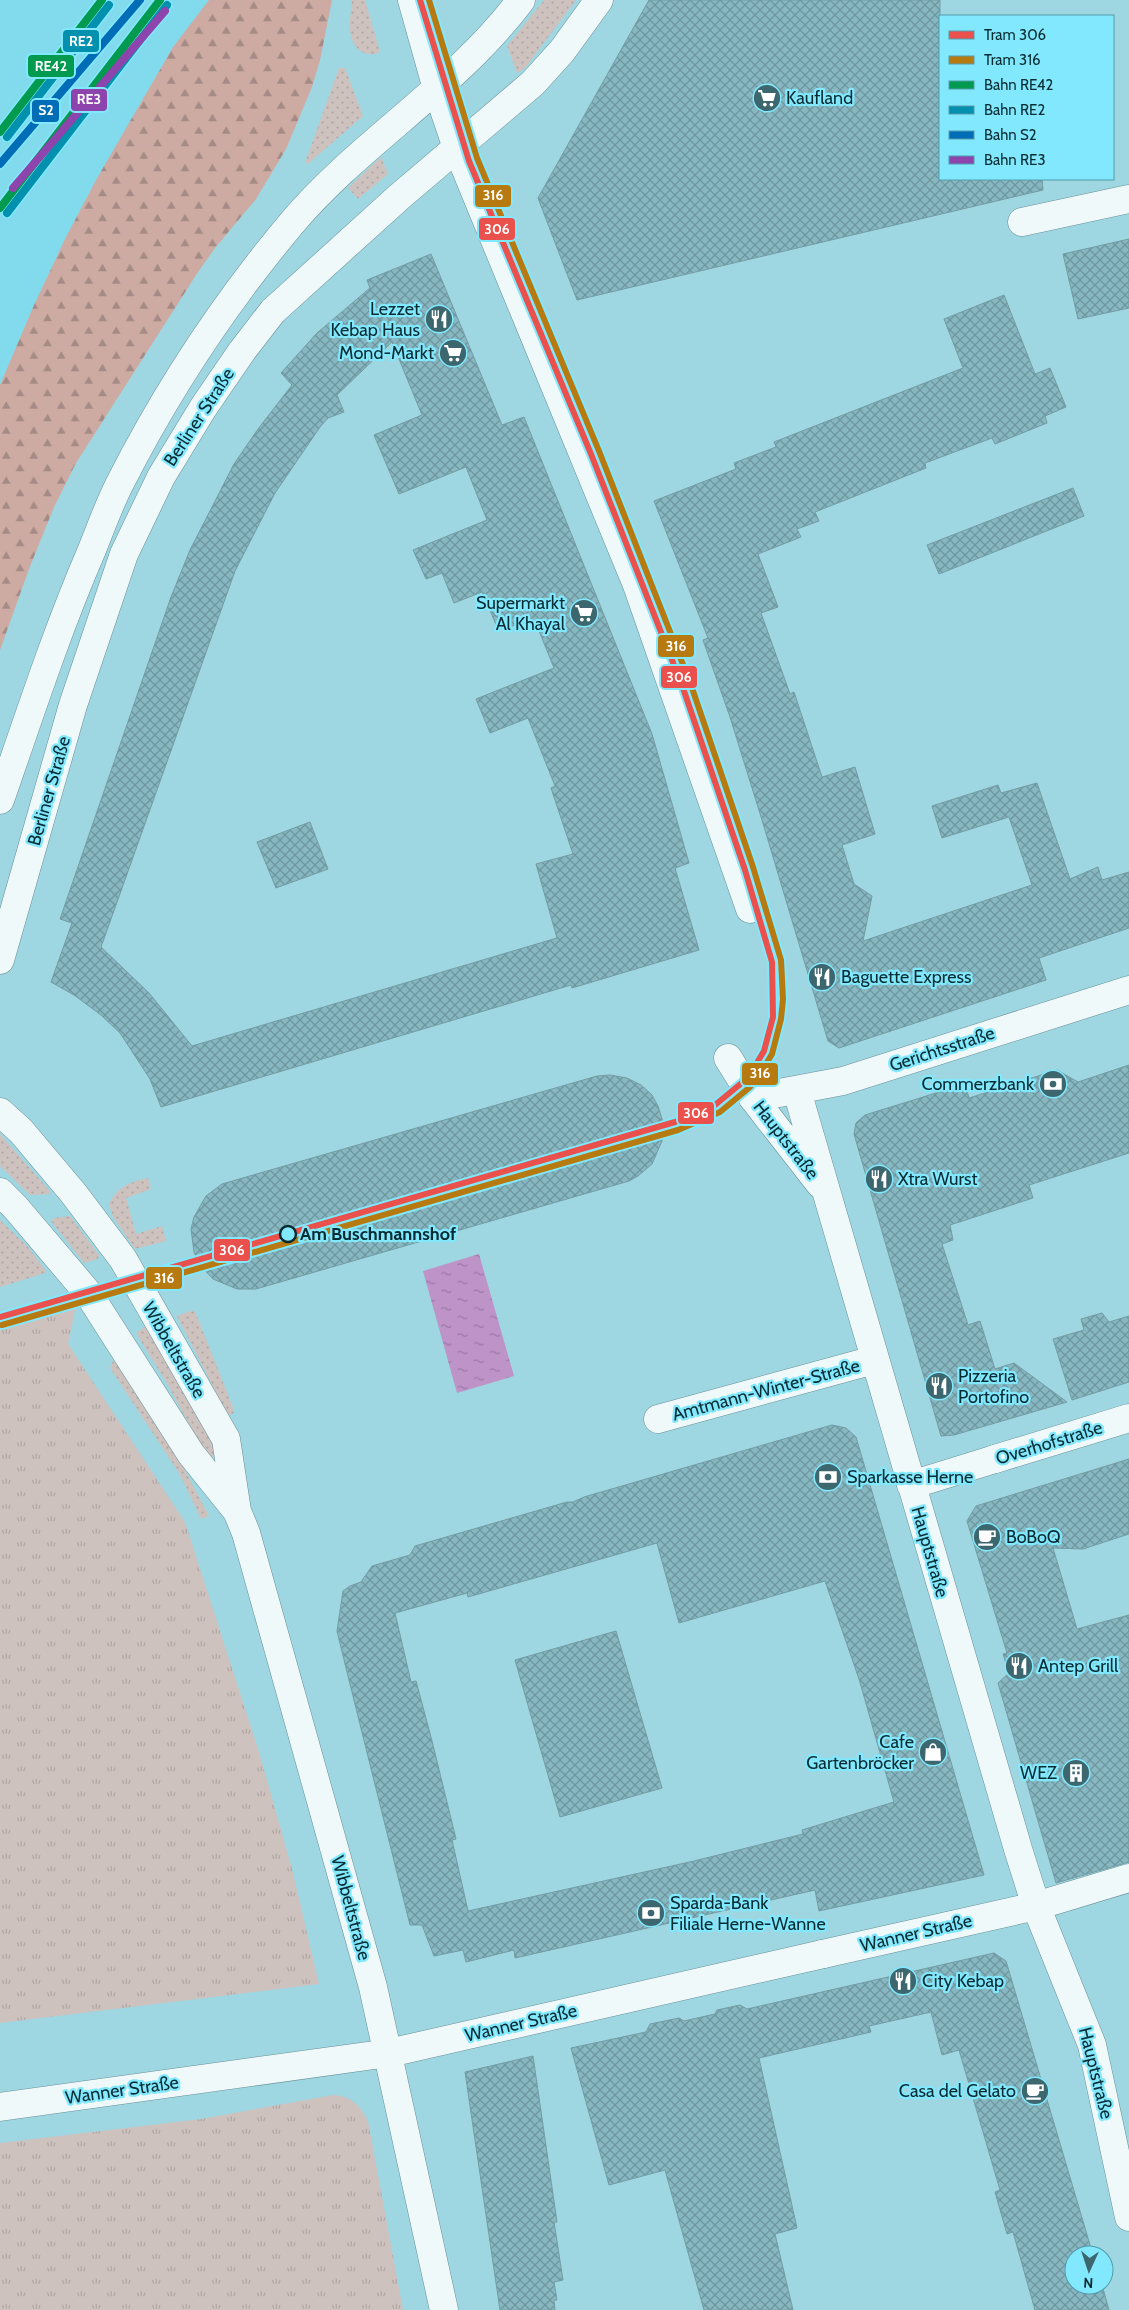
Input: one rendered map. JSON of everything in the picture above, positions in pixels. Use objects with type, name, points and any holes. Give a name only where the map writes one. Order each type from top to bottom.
[{"type":"street","points":[[412,0],[437,89],[457,148],[637,585],[750,909]]},
{"type":"street","name":"Berliner Straße","points":[[0,800],[72,595],[118,487],[169,395],[233,298],[292,224],[329,182],[437,89],[489,40],[521,0]]},
{"type":"street","name":"Berliner Straße","points":[[0,960],[73,705],[124,554],[161,477],[203,408],[242,351],[273,311],[399,197],[533,83],[562,51],[599,0]]},
{"type":"street","points":[[1022,222],[1129,199]]},
{"type":"street","name":"Gerichtsstraße","points":[[748,1090],[798,1091],[843,1081],[1129,990]]},
{"type":"street","name":"Hauptstraße","points":[[728,1058],[748,1090],[829,1196]]},
{"type":"street","name":"Hauptstraße","points":[[798,1091],[874,1360],[1036,1906],[1092,2045],[1127,2204]]},
{"type":"street","name":"Wibbeltstraße","points":[[0,1112],[21,1131],[68,1187],[123,1259],[132,1280],[226,1439],[237,1512],[246,1533],[317,1783],[389,2053],[444,2310]]},
{"type":"street","name":"Wibbeltstraße","points":[[0,1192],[16,1208],[88,1293],[191,1454],[237,1512]]},
{"type":"street","name":"Amtmann-Winter-Straße","points":[[658,1420],[874,1360]]},
{"type":"street","name":"Overhofstraße","points":[[911,1485],[1129,1418]]},
{"type":"street","points":[[1036,1906],[1129,1878]]},
{"type":"street","name":"Wanner Straße","points":[[0,2106],[389,2053],[1036,1906]]},
{"type":"shaded area","points":[[0,0],[209,0],[173,47],[96,180],[66,237],[34,305],[0,385]]},
{"type":"green space","points":[[209,0],[332,0],[320,60],[312,87],[286,149],[256,199],[215,248],[198,272],[76,463],[54,507],[0,650],[0,385],[34,305],[66,237],[96,180],[173,47]]},
{"type":"green space","points":[[352,0],[365,0],[380,52],[368,54],[363,52],[352,40],[350,21]]},
{"type":"green space","points":[[544,0],[576,0],[525,68],[517,73],[507,46]]},
{"type":"green space","points":[[339,68],[345,68],[363,116],[309,163],[305,163]]},
{"type":"green space","points":[[381,157],[388,174],[358,199],[348,188]]},
{"type":"green space","points":[[0,1134],[49,1190],[50,1194],[30,1195],[0,1166]]},
{"type":"green space","points":[[148,1178],[151,1189],[126,1198],[136,1234],[162,1226],[166,1241],[135,1249],[113,1217],[109,1204],[116,1193],[125,1186]]},
{"type":"green space","points":[[70,1216],[99,1255],[98,1259],[84,1263],[51,1221],[54,1218]]},
{"type":"green space","points":[[0,1220],[28,1247],[46,1271],[45,1273],[0,1287]]},
{"type":"green space","points":[[76,1306],[68,1344],[185,1522],[259,1752],[292,1869],[319,1984],[0,2023],[0,1329]]},
{"type":"green space","points":[[194,1311],[196,1314],[234,1410],[234,1413],[228,1416],[177,1316]]},
{"type":"green space","points":[[147,1325],[214,1446],[213,1457],[205,1455],[168,1385],[136,1333]]},
{"type":"green space","points":[[116,1354],[167,1436],[209,1516],[201,1519],[179,1473],[110,1368]]},
{"type":"green space","points":[[333,2095],[350,2099],[362,2110],[368,2121],[403,2310],[0,2310],[0,2143],[201,2119]]},
{"type":"water","points":[[479,1254],[514,1376],[457,1393],[423,1271]]},
{"type":"building","name":"Kaufland","points":[[649,0],[940,0],[939,180],[1042,180],[1043,190],[577,300],[538,198]]},
{"type":"building","points":[[1129,239],[1129,308],[1078,319],[1063,254]]},
{"type":"building","points":[[431,254],[502,425],[524,417],[652,734],[689,863],[675,868],[699,950],[572,988],[571,985],[161,1107],[150,1079],[120,1033],[101,1015],[74,995],[51,982],[72,923],[60,919],[171,597],[190,550],[234,464],[292,385],[281,373],[317,333],[370,288],[367,280]],"holes":[[[392,342],[422,415],[374,435],[399,494],[466,467],[487,520],[413,550],[426,579],[442,573],[454,603],[482,592],[498,629],[535,621],[554,668],[476,699],[490,733],[528,718],[555,786],[551,788],[573,854],[536,864],[557,938],[192,1046],[149,993],[101,947],[235,571],[275,493],[320,427],[328,418],[344,412],[337,395]]]},
{"type":"building","points":[[1004,295],[1035,374],[1050,368],[1066,407],[1045,416],[1047,423],[995,444],[992,438],[925,463],[926,468],[815,512],[819,521],[797,529],[801,537],[758,554],[778,607],[761,613],[790,694],[794,692],[822,777],[855,767],[875,834],[842,845],[854,884],[872,896],[863,941],[1032,885],[1009,817],[942,838],[932,806],[998,785],[1001,793],[1037,783],[1070,879],[1098,867],[1102,880],[1129,872],[1129,928],[1039,958],[1046,980],[839,1048],[828,1041],[730,717],[703,640],[708,638],[654,501],[736,469],[734,463],[776,447],[774,442],[963,368],[944,319]]},
{"type":"building","points":[[1073,488],[1084,516],[939,574],[927,545]]},
{"type":"building","points":[[310,822],[328,869],[276,888],[257,842]]},
{"type":"building","points":[[1129,1065],[1129,1153],[1029,1185],[1033,1198],[950,1225],[953,1240],[942,1244],[968,1325],[980,1321],[995,1369],[1014,1363],[1067,1402],[954,1435],[941,1436],[854,1134],[856,1123],[865,1115],[965,1084],[969,1098],[1057,1070],[1078,1082]]},
{"type":"building","points":[[610,1075],[627,1078],[641,1085],[652,1095],[663,1122],[662,1141],[652,1164],[629,1181],[256,1289],[237,1289],[213,1279],[199,1264],[194,1252],[191,1229],[194,1217],[206,1196],[222,1184],[597,1076]]},
{"type":"building","points":[[1102,1313],[1109,1322],[1129,1316],[1129,1382],[1072,1400],[1053,1339],[1084,1330],[1081,1319]]},
{"type":"building","points":[[832,1425],[846,1428],[856,1437],[984,1875],[819,1911],[815,1890],[515,1958],[514,1950],[466,1962],[463,1950],[434,1956],[422,1925],[410,1925],[337,1631],[343,1591],[361,1582],[372,1566],[410,1555],[415,1546],[567,1502],[573,1502],[584,1497]],"holes":[[[657,1543],[679,1623],[825,1581],[859,1679],[894,1802],[802,1830],[803,1834],[694,1861],[468,1911],[452,1840],[456,1839],[432,1741],[416,1681],[411,1682],[395,1613],[467,1593],[468,1597]]]},
{"type":"building","name":"WEZ","points":[[1129,1459],[1129,1534],[1083,1549],[1053,1548],[1077,1629],[1129,1615],[1129,1862],[1056,1883],[998,1683],[1009,1673],[1003,1654],[1007,1653],[967,1521],[976,1506]]},
{"type":"building","points":[[616,1631],[662,1788],[560,1817],[515,1660]]},
{"type":"building","points":[[994,1953],[1006,1961],[1090,2245],[1064,2245],[1064,2295],[1105,2295],[1109,2310],[1035,2310],[1013,2232],[1007,2234],[995,2192],[1000,2190],[959,2050],[942,2055],[931,2012],[869,2026],[871,2032],[759,2058],[797,2228],[775,2234],[793,2310],[704,2310],[665,2170],[609,2185],[571,2048],[646,2032],[650,2024],[679,2018],[684,2021],[715,2014],[717,2010],[740,2005],[747,2009]]},
{"type":"building","points":[[533,2056],[557,2222],[554,2222],[563,2280],[554,2282],[557,2300],[554,2300],[555,2310],[500,2310],[465,2072]]},
{"type":"tram line","name":"306","points":[[0,1317],[675,1122],[715,1105],[744,1081],[764,1051],[773,1017],[772,962],[745,870],[683,688],[591,454],[469,161],[420,0]]},
{"type":"tram line","name":"316","points":[[2,1325],[678,1130],[720,1112],[750,1087],[772,1054],[781,1019],[783,999],[781,960],[753,867],[691,685],[599,451],[477,158],[429,0]]},
{"type":"rail line","name":"RE42","points":[[0,132],[102,0]]},
{"type":"rail line","name":"S2","points":[[0,164],[140,0]]},
{"type":"rail line","name":"RE42","points":[[0,208],[160,0]]},
{"type":"rail line","name":"RE2","points":[[7,137],[109,5]]},
{"type":"rail line","name":"RE2","points":[[7,213],[167,5]]},
{"type":"rail line","name":"RE3","points":[[13,188],[165,11]]},
{"type":"place","name":"Kaufland","points":[[767,98]]},
{"type":"place","name":"Lezzet Kebap Haus","points":[[439,319]]},
{"type":"place","name":"Mond-Markt","points":[[453,353]]},
{"type":"place","name":"Supermarkt Al Khayal","points":[[584,613]]},
{"type":"place","name":"Baguette Express","points":[[822,977]]},
{"type":"place","name":"Commerzbank","points":[[1053,1084]]},
{"type":"place","name":"Xtra Wurst","points":[[879,1179]]},
{"type":"place","name":"Am Buschmannshof","points":[[288,1234]]},
{"type":"place","name":"Pizzeria Portofino","points":[[939,1386]]},
{"type":"place","name":"Sparkasse Herne","points":[[828,1477]]},
{"type":"place","name":"BoBoQ","points":[[987,1537]]},
{"type":"place","name":"Antep Grill","points":[[1019,1666]]},
{"type":"place","name":"Cafe Gartenbröcker","points":[[933,1752]]},
{"type":"place","name":"WEZ","points":[[1076,1773]]},
{"type":"place","name":"Sparda-Bank Filiale Herne-Wanne","points":[[651,1913]]},
{"type":"place","name":"City Kebap","points":[[903,1981]]},
{"type":"place","name":"Casa del Gelato","points":[[1035,2091]]}]
